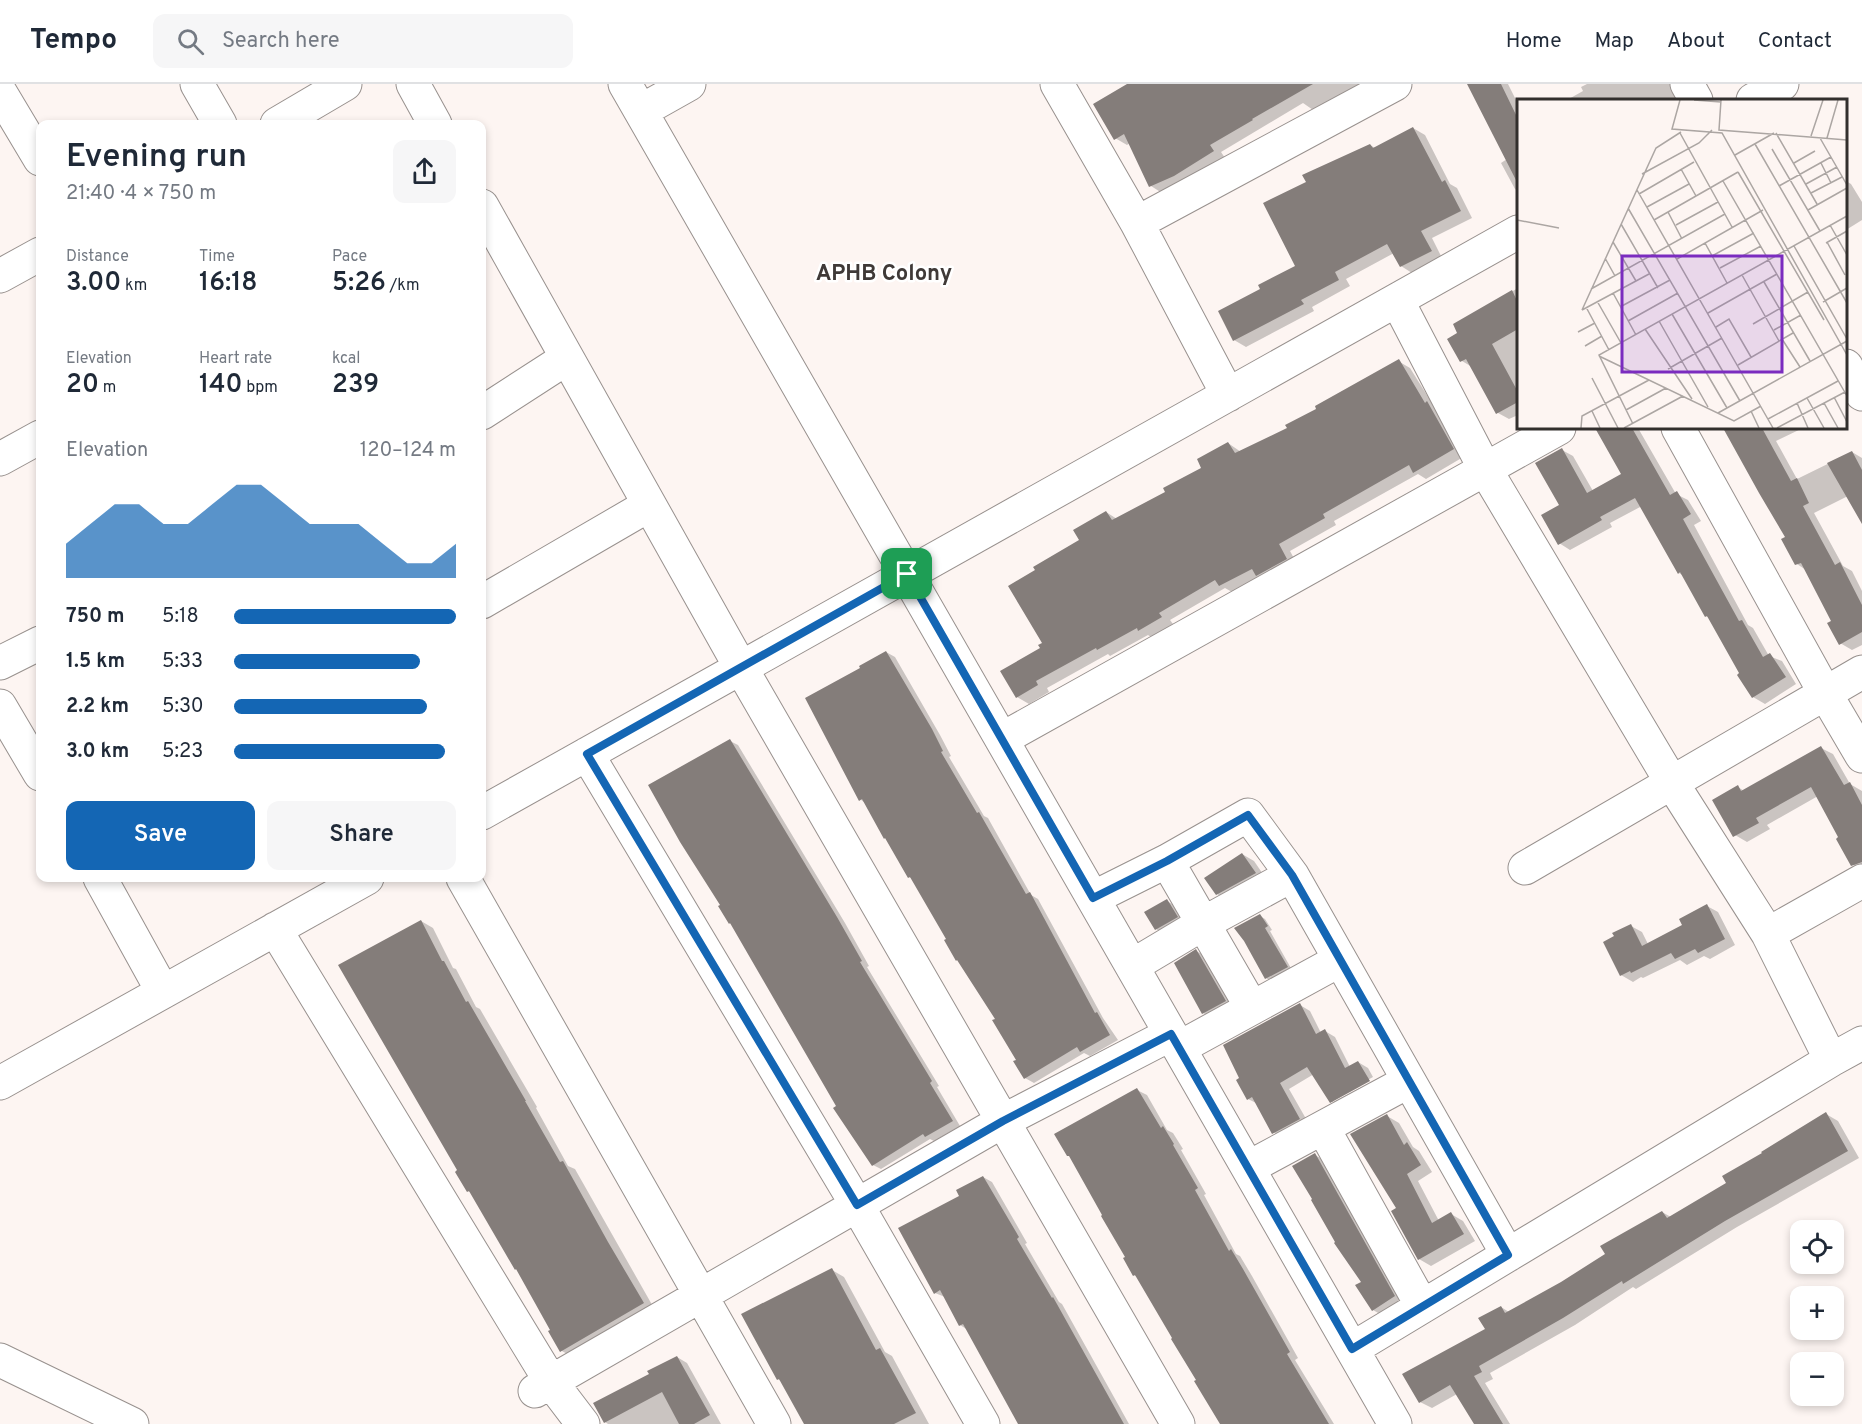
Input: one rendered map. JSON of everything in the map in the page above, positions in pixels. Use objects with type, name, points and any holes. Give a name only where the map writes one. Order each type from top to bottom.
[{"type":"street","points":[[197,84],[218,120]]},
{"type":"street","points":[[284,120],[345,84]]},
{"type":"street","points":[[413,84],[433,120]]},
{"type":"street","points":[[689,84],[633,98],[1395,1424]]},
{"type":"street","points":[[1057,84],[1137,223],[1228,395]]},
{"type":"street","points":[[1137,223],[1395,84]]},
{"type":"street","points":[[1687,84],[1695,99]]},
{"type":"street","points":[[1755,99],[1782,84]]},
{"type":"street","points":[[0,92],[36,152]]},
{"type":"street","points":[[486,213],[741,668],[1178,1424]]},
{"type":"street","points":[[486,811],[1517,233]]},
{"type":"street","points":[[0,276],[36,256]]},
{"type":"street","points":[[1352,1349],[1853,1050],[1768,934],[1672,783],[1485,469],[1397,300]]},
{"type":"street","points":[[486,410],[567,358]]},
{"type":"street","points":[[1847,369],[1862,394]]},
{"type":"street","points":[[1002,740],[1557,429]]},
{"type":"street","points":[[1679,429],[1862,756]]},
{"type":"street","points":[[0,459],[36,439]]},
{"type":"street","points":[[486,600],[649,505]]},
{"type":"street","points":[[0,663],[36,645]]},
{"type":"street","points":[[1525,868],[1862,672]]},
{"type":"street","points":[[0,706],[36,767]]},
{"type":"street","points":[[587,754],[857,1205],[983,1424]]},
{"type":"street","points":[[1093,898],[1167,861],[1248,815],[1292,875],[1508,1255]]},
{"type":"street","points":[[1167,861],[1252,1008]]},
{"type":"street","points":[[1132,966],[1292,875]]},
{"type":"street","points":[[1768,934],[1862,881]]},
{"type":"street","points":[[102,882],[163,992]]},
{"type":"street","points":[[0,1083],[360,882]]},
{"type":"street","points":[[465,882],[774,1424]]},
{"type":"street","points":[[275,929],[543,1387],[583,1424]]},
{"type":"street","points":[[543,1387],[1003,1121],[1252,1008],[1340,960]]},
{"type":"street","points":[[1248,1168],[1409,1081]]},
{"type":"street","points":[[1323,1128],[1422,1306]]},
{"type":"street","points":[[0,1360],[132,1424]]},
{"type":"building","points":[[1127,84],[1313,84],[1210,145],[1214,151],[1174,176],[1149,187],[1124,134],[1114,140],[1093,104]]},
{"type":"building","points":[[1467,84],[1501,84],[1517,117],[1517,182]]},
{"type":"building","points":[[1413,127],[1442,182],[1445,180],[1461,211],[1421,231],[1432,251],[1400,267],[1387,244],[1335,272],[1339,280],[1301,300],[1304,304],[1233,341],[1218,311],[1260,289],[1258,285],[1295,266],[1263,203],[1306,182],[1302,175],[1370,144],[1373,148]]},
{"type":"building","points":[[1512,290],[1517,301],[1517,330],[1492,344],[1517,390],[1517,403],[1496,414],[1466,359],[1460,362],[1447,339],[1457,333],[1453,324]]},
{"type":"building","points":[[1399,359],[1425,403],[1427,401],[1454,449],[1413,473],[1409,465],[1323,514],[1325,518],[1279,544],[1287,559],[1256,576],[1252,569],[1219,586],[1215,580],[1159,613],[1162,617],[1138,631],[1137,628],[1097,650],[1096,648],[1036,681],[1038,685],[1016,698],[1000,671],[1040,648],[1038,645],[1042,643],[1008,586],[1035,570],[1033,567],[1079,540],[1073,530],[1106,511],[1112,520],[1165,492],[1163,488],[1201,468],[1197,459],[1228,442],[1235,453],[1287,428],[1285,425],[1316,409],[1315,406]]},
{"type":"building","points":[[1596,429],[1633,429],[1670,495],[1677,491],[1691,514],[1683,519],[1739,621],[1742,620],[1763,657],[1770,653],[1786,677],[1752,698],[1737,675],[1739,673],[1707,616],[1705,617],[1680,572],[1678,574],[1635,498],[1600,517],[1602,520],[1558,545],[1541,515],[1559,505],[1535,463],[1562,448],[1587,493],[1621,474]]},
{"type":"building","points":[[1724,429],[1763,429],[1791,481],[1797,478],[1809,503],[1803,506],[1835,565],[1840,562],[1862,605],[1862,632],[1839,645],[1827,623],[1831,621],[1801,563],[1795,565],[1781,539],[1785,537]]},
{"type":"building","points":[[1852,451],[1862,470],[1862,524],[1827,463]]},
{"type":"building","points":[[886,651],[932,729],[943,751],[941,752],[1026,894],[1030,892],[1095,1013],[1097,1012],[1110,1035],[1080,1052],[1077,1047],[1024,1079],[1013,1061],[1016,1060],[992,1020],[995,1019],[956,961],[944,940],[946,939],[862,799],[859,801],[805,698]]},
{"type":"building","points":[[730,739],[837,917],[862,961],[860,962],[932,1081],[930,1083],[953,1121],[925,1137],[923,1134],[872,1166],[833,1108],[836,1106],[648,785]]},
{"type":"building","points":[[1821,746],[1844,785],[1850,782],[1862,805],[1862,862],[1851,866],[1811,787],[1756,818],[1759,823],[1733,837],[1712,800],[1738,785],[1741,791]]},
{"type":"building","points":[[1242,853],[1256,873],[1216,895],[1204,878]]},
{"type":"building","points":[[1167,899],[1178,917],[1155,930],[1144,912]]},
{"type":"building","points":[[1707,904],[1725,939],[1698,953],[1695,949],[1675,959],[1671,953],[1620,976],[1603,942],[1614,936],[1612,933],[1631,924],[1642,946],[1682,925],[1679,919]]},
{"type":"building","points":[[1260,914],[1268,926],[1265,928],[1288,967],[1265,979],[1234,928]]},
{"type":"building","points":[[421,920],[442,961],[466,1002],[468,1001],[560,1162],[563,1161],[644,1303],[560,1352],[516,1269],[455,1172],[457,1170],[338,965]]},
{"type":"building","points":[[1196,949],[1226,1001],[1202,1014],[1174,963]]},
{"type":"building","points":[[1300,1003],[1316,1034],[1325,1029],[1345,1068],[1358,1061],[1370,1081],[1330,1103],[1307,1067],[1280,1083],[1300,1119],[1272,1134],[1252,1097],[1247,1100],[1236,1080],[1239,1078],[1223,1045]]},
{"type":"building","points":[[1137,1088],[1161,1128],[1163,1126],[1174,1144],[1198,1188],[1195,1190],[1229,1251],[1231,1249],[1243,1269],[1290,1352],[1287,1354],[1329,1424],[1220,1424],[1135,1275],[1133,1276],[1102,1215],[1054,1134]]},
{"type":"building","points":[[1826,1112],[1848,1151],[1479,1366],[1482,1372],[1474,1376],[1503,1424],[1474,1424],[1450,1385],[1419,1403],[1402,1374],[1485,1329],[1478,1318],[1501,1306],[1505,1313],[1561,1282],[1605,1254],[1600,1246],[1662,1211],[1667,1218],[1726,1183],[1722,1176]]},
{"type":"building","points":[[1387,1114],[1404,1145],[1407,1142],[1421,1165],[1407,1174],[1432,1223],[1451,1212],[1464,1234],[1418,1260],[1391,1211],[1396,1208],[1350,1134]]},
{"type":"building","points":[[1315,1153],[1395,1296],[1372,1311],[1355,1285],[1361,1282],[1334,1243],[1292,1166]]},
{"type":"building","points":[[983,1176],[1124,1424],[1018,1424],[963,1324],[959,1326],[940,1290],[934,1294],[898,1228],[959,1196],[956,1190]]},
{"type":"building","points":[[832,1268],[876,1350],[880,1348],[916,1413],[894,1424],[804,1424],[741,1314]]},
{"type":"building","points":[[677,1356],[710,1415],[694,1424],[679,1424],[662,1392],[604,1423],[593,1403],[649,1374],[647,1371]]},
{"type":"district","name":"APHB Colony","points":[[884,272]]},
{"type":"route","points":[[907,574],[1093,898],[1167,861],[1248,815],[1292,875],[1508,1255],[1352,1349],[1171,1034],[1003,1121],[857,1205],[587,754],[907,574]]}]
